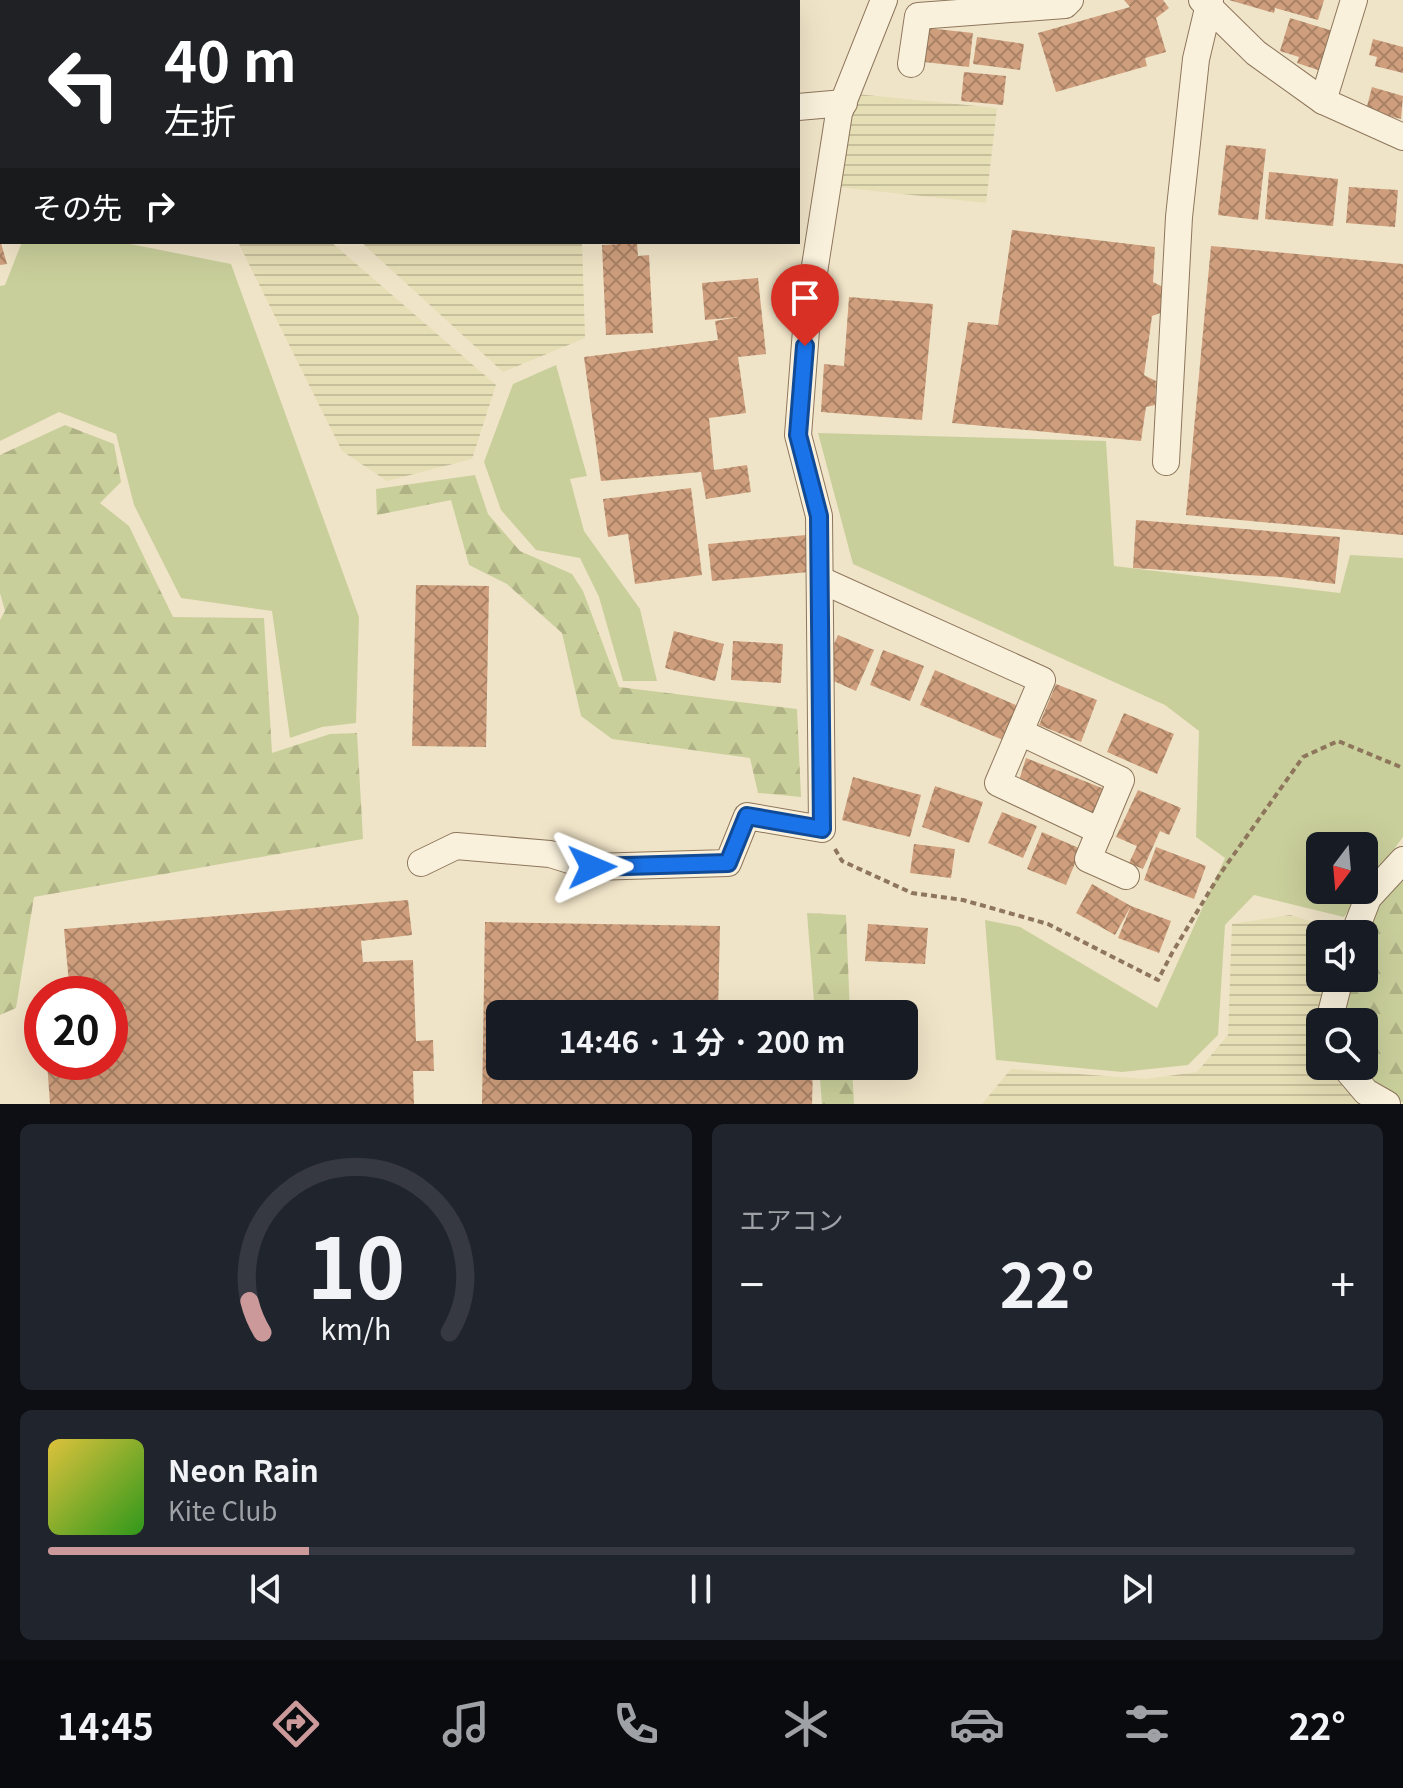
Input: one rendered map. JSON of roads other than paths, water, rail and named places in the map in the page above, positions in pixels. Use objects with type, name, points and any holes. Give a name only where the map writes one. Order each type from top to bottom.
[{"type":"street","points":[[421,863],[456,846],[550,854],[592,867],[728,863],[747,816],[822,829],[819,516],[798,435],[807,317],[839,113],[884,0]]},
{"type":"street","points":[[911,64],[918,16],[1065,5],[1070,0]]},
{"type":"street","points":[[1323,101],[1354,0]]},
{"type":"street","points":[[1207,2],[1256,53],[1323,101],[1403,137]]},
{"type":"street","points":[[1166,462],[1179,217],[1196,59],[1207,2]]},
{"type":"street","points":[[800,107],[844,103]]},
{"type":"street","points":[[821,580],[1042,680],[998,783],[1100,831]]},
{"type":"street","points":[[1020,732],[1121,780],[1088,859],[1126,876]]},
{"type":"street","points":[[1359,920],[1368,898],[1403,860]]},
{"type":"street","points":[[1356,1080],[1366,1092],[1387,1104]]}]
